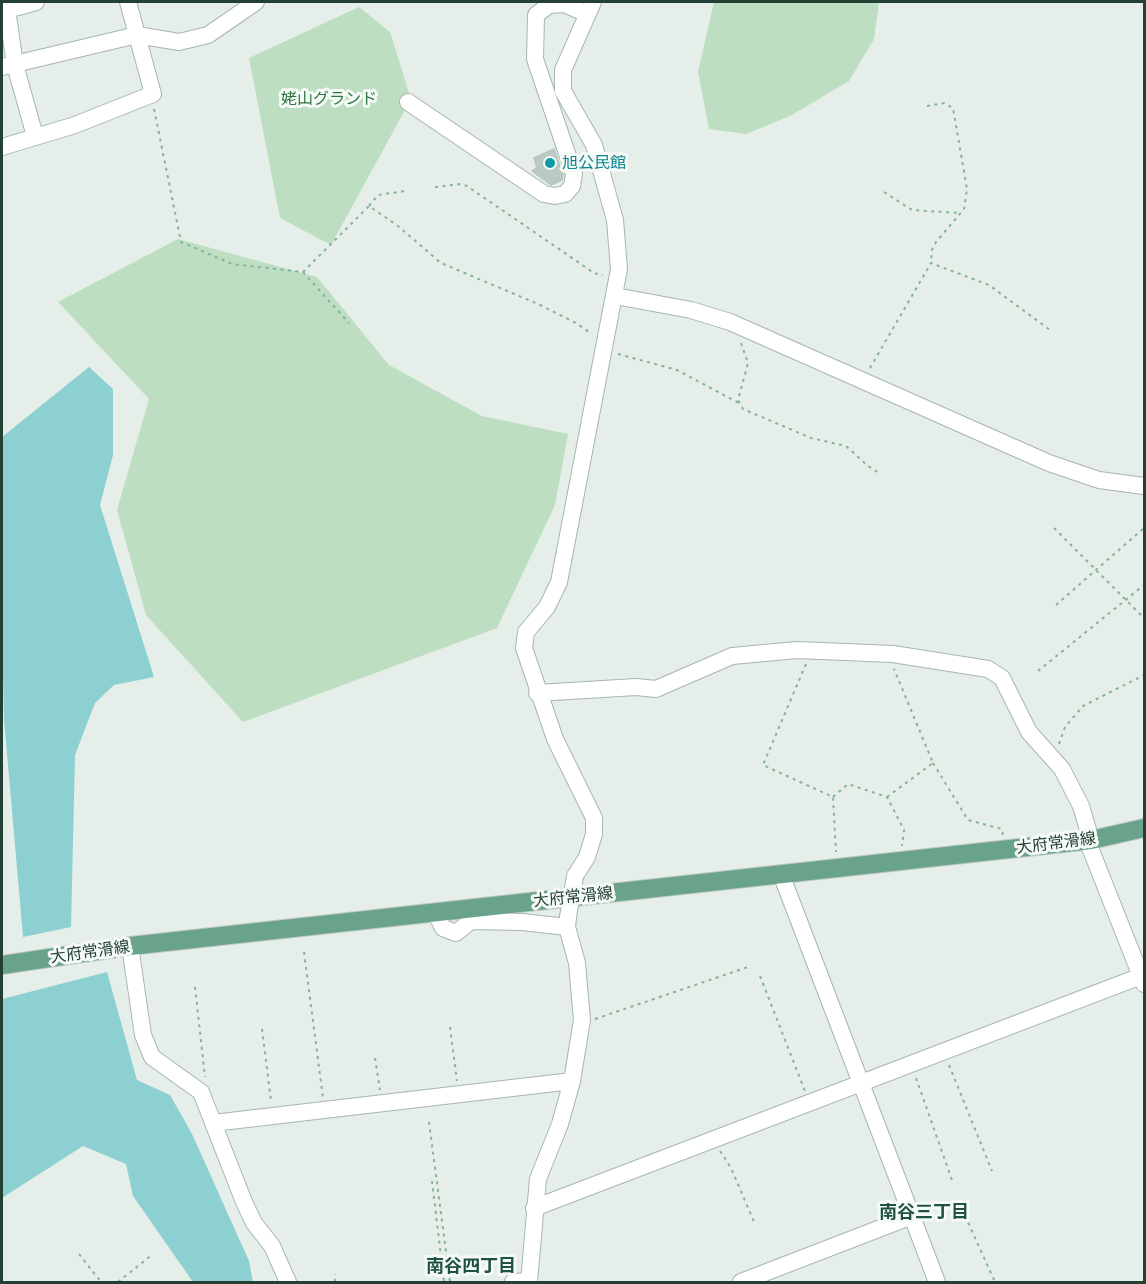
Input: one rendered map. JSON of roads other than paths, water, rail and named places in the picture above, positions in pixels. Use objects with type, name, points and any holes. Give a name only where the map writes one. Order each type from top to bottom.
[{"type":"main road","name":"大府常滑線","points":[[2,965],[130,946],[1089,840],[1144,828]]},
{"type":"street","points":[[35,136],[8,66],[6,6],[36,2]]},
{"type":"street","points":[[2,147],[75,125],[152,95],[128,2]]},
{"type":"street","points":[[8,66],[137,35],[179,42],[208,35],[254,2]]},
{"type":"street","points":[[408,102],[544,194],[555,196],[565,194],[572,186],[574,174],[535,58],[537,15],[549,5],[564,4],[590,8],[563,70],[563,91],[594,145],[602,172],[615,220],[618,278],[558,582],[547,607],[526,632],[524,648],[537,693],[555,739],[594,818],[594,834],[575,876],[568,922],[577,963],[582,1020],[572,1081],[560,1124],[538,1179],[523,1282]]},
{"type":"street","points":[[615,296],[691,310],[739,326],[1048,463],[1099,480],[1144,486]]},
{"type":"street","points":[[534,1208],[1143,979],[1089,840],[1082,806],[1051,754],[1029,732],[997,673],[934,659],[893,654],[810,650],[732,656],[656,689],[636,687],[537,693]]},
{"type":"street","points":[[781,874],[937,1282]]},
{"type":"street","points":[[435,912],[443,928],[456,933],[471,921],[568,922]]},
{"type":"street","points":[[130,946],[143,1035],[152,1057],[201,1092],[244,1202],[254,1222],[272,1246],[288,1282]]},
{"type":"street","points":[[213,1123],[572,1081]]},
{"type":"street","points":[[741,1282],[912,1216]]},
{"type":"water","points":[[89,367],[113,389],[113,455],[100,505],[154,677],[114,685],[95,703],[75,755],[71,927],[23,937],[4,719],[2,437]]},
{"type":"water","points":[[107,972],[137,1080],[170,1095],[192,1134],[249,1261],[253,1282],[193,1282],[133,1196],[126,1164],[83,1146],[2,1198],[2,999]]},
{"type":"place","name":"旭公民館","points":[[550,163]]},
{"type":"district","name":"南谷三丁目","points":[[924,1212]]},
{"type":"district","name":"南谷四丁目","points":[[471,1266]]},
{"type":"park label","name":"姥山グランド","points":[[329,99]]}]
